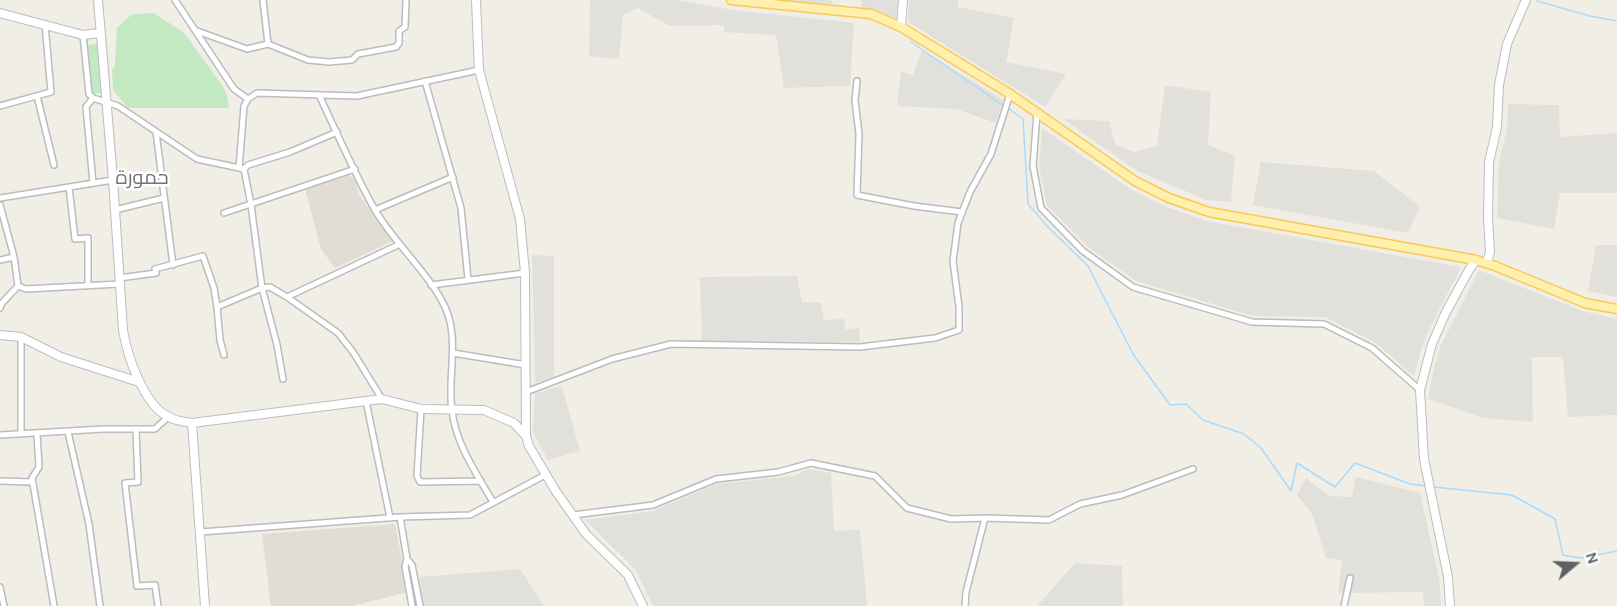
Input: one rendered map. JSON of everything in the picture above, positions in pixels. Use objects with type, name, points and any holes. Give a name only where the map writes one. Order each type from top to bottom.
[{"type":"main road","points":[[98,0],[123,330],[127,354],[139,382],[157,407],[168,417],[192,423],[382,399],[421,409],[484,410],[514,423],[526,436]]},
{"type":"main road","points":[[476,0],[479,70],[520,219],[525,273],[526,436],[529,446],[586,534],[628,575],[643,606]]},
{"type":"main road","points":[[731,0],[871,14],[901,27],[1010,94],[1135,182],[1169,198],[1209,212],[1476,260],[1585,303],[1617,309]]},
{"type":"main road","points":[[901,27],[903,0]]},
{"type":"main road","points":[[1487,263],[1490,252],[1489,162],[1497,127],[1499,85],[1508,44],[1525,3]]},
{"type":"main road","points":[[0,13],[83,34],[100,33]]},
{"type":"main road","points":[[1450,606],[1448,577],[1424,459],[1420,390],[1432,344],[1446,312],[1476,260]]},
{"type":"main road","points":[[0,335],[21,337],[61,357],[139,382]]},
{"type":"main road","points":[[192,423],[205,606]]},
{"type":"street","points":[[175,0],[234,89],[248,99]]},
{"type":"street","points":[[263,0],[268,44]]},
{"type":"street","points":[[197,32],[247,49],[268,44],[308,60],[329,62],[352,60],[358,54],[396,47],[399,43],[399,31],[405,27],[406,0]]},
{"type":"street","points":[[0,106],[51,92],[45,24]]},
{"type":"street","points":[[83,34],[89,94],[93,98],[118,106],[197,159],[242,168],[290,152],[337,132]]},
{"type":"street","points":[[283,379],[278,345],[262,288],[251,205],[242,168],[244,106],[248,99],[257,93],[357,96],[479,70]]},
{"type":"street","points":[[425,81],[461,208],[468,279]]},
{"type":"street","points":[[857,81],[855,100],[859,134],[857,195],[962,212]]},
{"type":"street","points":[[526,392],[612,359],[671,344],[860,347],[935,338],[959,330],[959,307],[953,261],[958,223],[970,192],[991,154],[1010,94]]},
{"type":"street","points":[[319,95],[375,210],[445,306],[450,323],[453,353],[452,411],[460,444],[493,502]]},
{"type":"street","points":[[37,96],[54,165]]},
{"type":"street","points":[[93,98],[86,107],[93,183]]},
{"type":"street","points":[[1037,112],[1033,166],[1041,208],[1091,257],[1133,287],[1252,322],[1324,324],[1372,348],[1420,390]]},
{"type":"street","points":[[156,132],[173,265]]},
{"type":"street","points":[[224,213],[355,169]]},
{"type":"street","points":[[375,210],[453,177]]},
{"type":"street","points":[[0,198],[113,180]]},
{"type":"street","points":[[69,187],[75,239],[88,238],[88,286]]},
{"type":"street","points":[[115,210],[164,198]]},
{"type":"street","points":[[0,206],[14,257],[18,286]]},
{"type":"street","points":[[287,297],[398,244]]},
{"type":"street","points":[[18,286],[26,289],[88,286],[119,281],[156,273],[155,269],[203,256],[214,288],[224,356]]},
{"type":"street","points":[[0,260],[14,257]]},
{"type":"street","points":[[431,285],[525,273]]},
{"type":"street","points":[[0,308],[18,286]]},
{"type":"street","points":[[217,307],[262,288],[270,288],[287,297],[338,333],[353,352],[382,399]]},
{"type":"street","points":[[21,337],[21,434]]},
{"type":"street","points":[[453,353],[526,365]]},
{"type":"street","points":[[366,401],[390,518]]},
{"type":"street","points":[[421,409],[417,476],[420,482],[481,481]]},
{"type":"street","points":[[0,435],[155,429],[168,417]]},
{"type":"street","points":[[136,430],[138,482],[125,483],[137,586],[156,585],[158,606]]},
{"type":"street","points":[[69,432],[89,524],[100,606]]},
{"type":"street","points":[[37,434],[39,467],[32,482],[54,606]]},
{"type":"street","points":[[573,515],[653,505],[716,479],[778,472],[811,463],[875,476],[907,508],[951,519],[1049,520],[1080,504],[1122,495],[1193,469]]},
{"type":"street","points":[[201,532],[470,514],[547,474]]},
{"type":"street","points":[[0,481],[32,482]]},
{"type":"street","points":[[400,517],[412,606]]},
{"type":"street","points":[[966,606],[966,592],[985,518]]},
{"type":"street","points":[[407,559],[412,565],[420,606]]},
{"type":"street","points":[[1344,606],[1350,578]]},
{"type":"street","points":[[0,587],[4,606]]},
{"type":"shaded area","points":[[590,0],[677,0],[733,10],[854,23],[850,86],[784,88],[776,35],[724,32],[724,25],[669,26],[638,8],[623,15],[619,59],[589,56]]},
{"type":"shaded area","points":[[773,0],[832,0],[831,6]]},
{"type":"shaded area","points":[[862,0],[898,0],[896,19],[872,9],[861,8]]},
{"type":"shaded area","points":[[909,0],[958,0],[958,7],[1014,18],[1006,62],[1066,74],[1045,107],[908,22]]},
{"type":"shaded area","points":[[922,50],[1003,100],[996,123],[956,109],[897,106],[901,72],[913,75]]},
{"type":"shaded area","points":[[1165,85],[1211,92],[1208,145],[1235,156],[1231,202],[1207,200],[1137,171],[1063,119],[1109,121],[1115,144],[1134,152],[1157,146]]},
{"type":"shaded area","points":[[1508,104],[1559,105],[1560,137],[1617,133],[1617,193],[1560,193],[1554,229],[1497,218],[1499,164],[1507,128]]},
{"type":"shaded area","points":[[1042,128],[1130,189],[1166,207],[1207,221],[1461,267],[1424,340],[1414,376],[1376,343],[1325,317],[1253,316],[1136,281],[1087,246],[1047,205],[1039,166]]},
{"type":"shaded area","points":[[1261,162],[1374,171],[1420,207],[1408,233],[1253,205]]},
{"type":"shaded area","points":[[349,176],[354,178],[359,194],[393,241],[335,268],[321,249],[305,189]]},
{"type":"shaded area","points":[[1596,245],[1617,245],[1617,297],[1588,291]]},
{"type":"shaded area","points":[[532,255],[554,256],[554,377],[535,383]]},
{"type":"shaded area","points":[[1479,270],[1582,311],[1617,319],[1617,415],[1568,417],[1563,357],[1532,357],[1533,422],[1483,418],[1428,399],[1440,347]]},
{"type":"shaded area","points":[[797,276],[802,302],[821,303],[824,320],[844,319],[846,330],[859,328],[860,342],[702,341],[700,277]]},
{"type":"shaded area","points":[[559,386],[563,390],[580,451],[548,460],[533,432],[535,394]]},
{"type":"shaded area","points":[[809,469],[831,473],[834,531],[860,529],[867,606],[653,606],[635,569],[585,520],[653,511],[717,484],[794,476]]},
{"type":"shaded area","points":[[1356,477],[1420,493],[1439,579],[1441,606],[1424,606],[1423,592],[1338,593],[1342,560],[1326,558],[1312,514],[1297,495],[1306,478],[1330,496],[1352,497]]},
{"type":"shaded area","points":[[395,524],[408,592],[352,606],[271,606],[262,534]]},
{"type":"shaded area","points":[[1075,563],[1122,566],[1123,606],[1037,606]]},
{"type":"shaded area","points":[[520,569],[544,606],[423,606],[419,577]]},
{"type":"green space","points":[[154,13],[184,33],[222,85],[227,95],[229,108],[128,108],[113,90],[112,70],[115,66],[117,28],[132,14]]},
{"type":"green space","points":[[97,44],[102,93],[92,94],[87,45]]},
{"type":"waterway","points":[[1537,1],[1617,21]]},
{"type":"waterway","points":[[911,42],[1004,106]]},
{"type":"waterway","points":[[1008,108],[1023,119],[1028,204],[1088,266],[1133,354],[1170,405],[1186,404],[1203,420],[1244,434],[1261,448],[1291,491],[1297,463],[1335,487],[1355,463],[1410,484],[1426,486]]},
{"type":"waterway","points":[[1433,487],[1512,495],[1555,519],[1563,555],[1581,558],[1617,551]]},
{"type":"district","name":"حمورة","points":[[142,178]]}]
